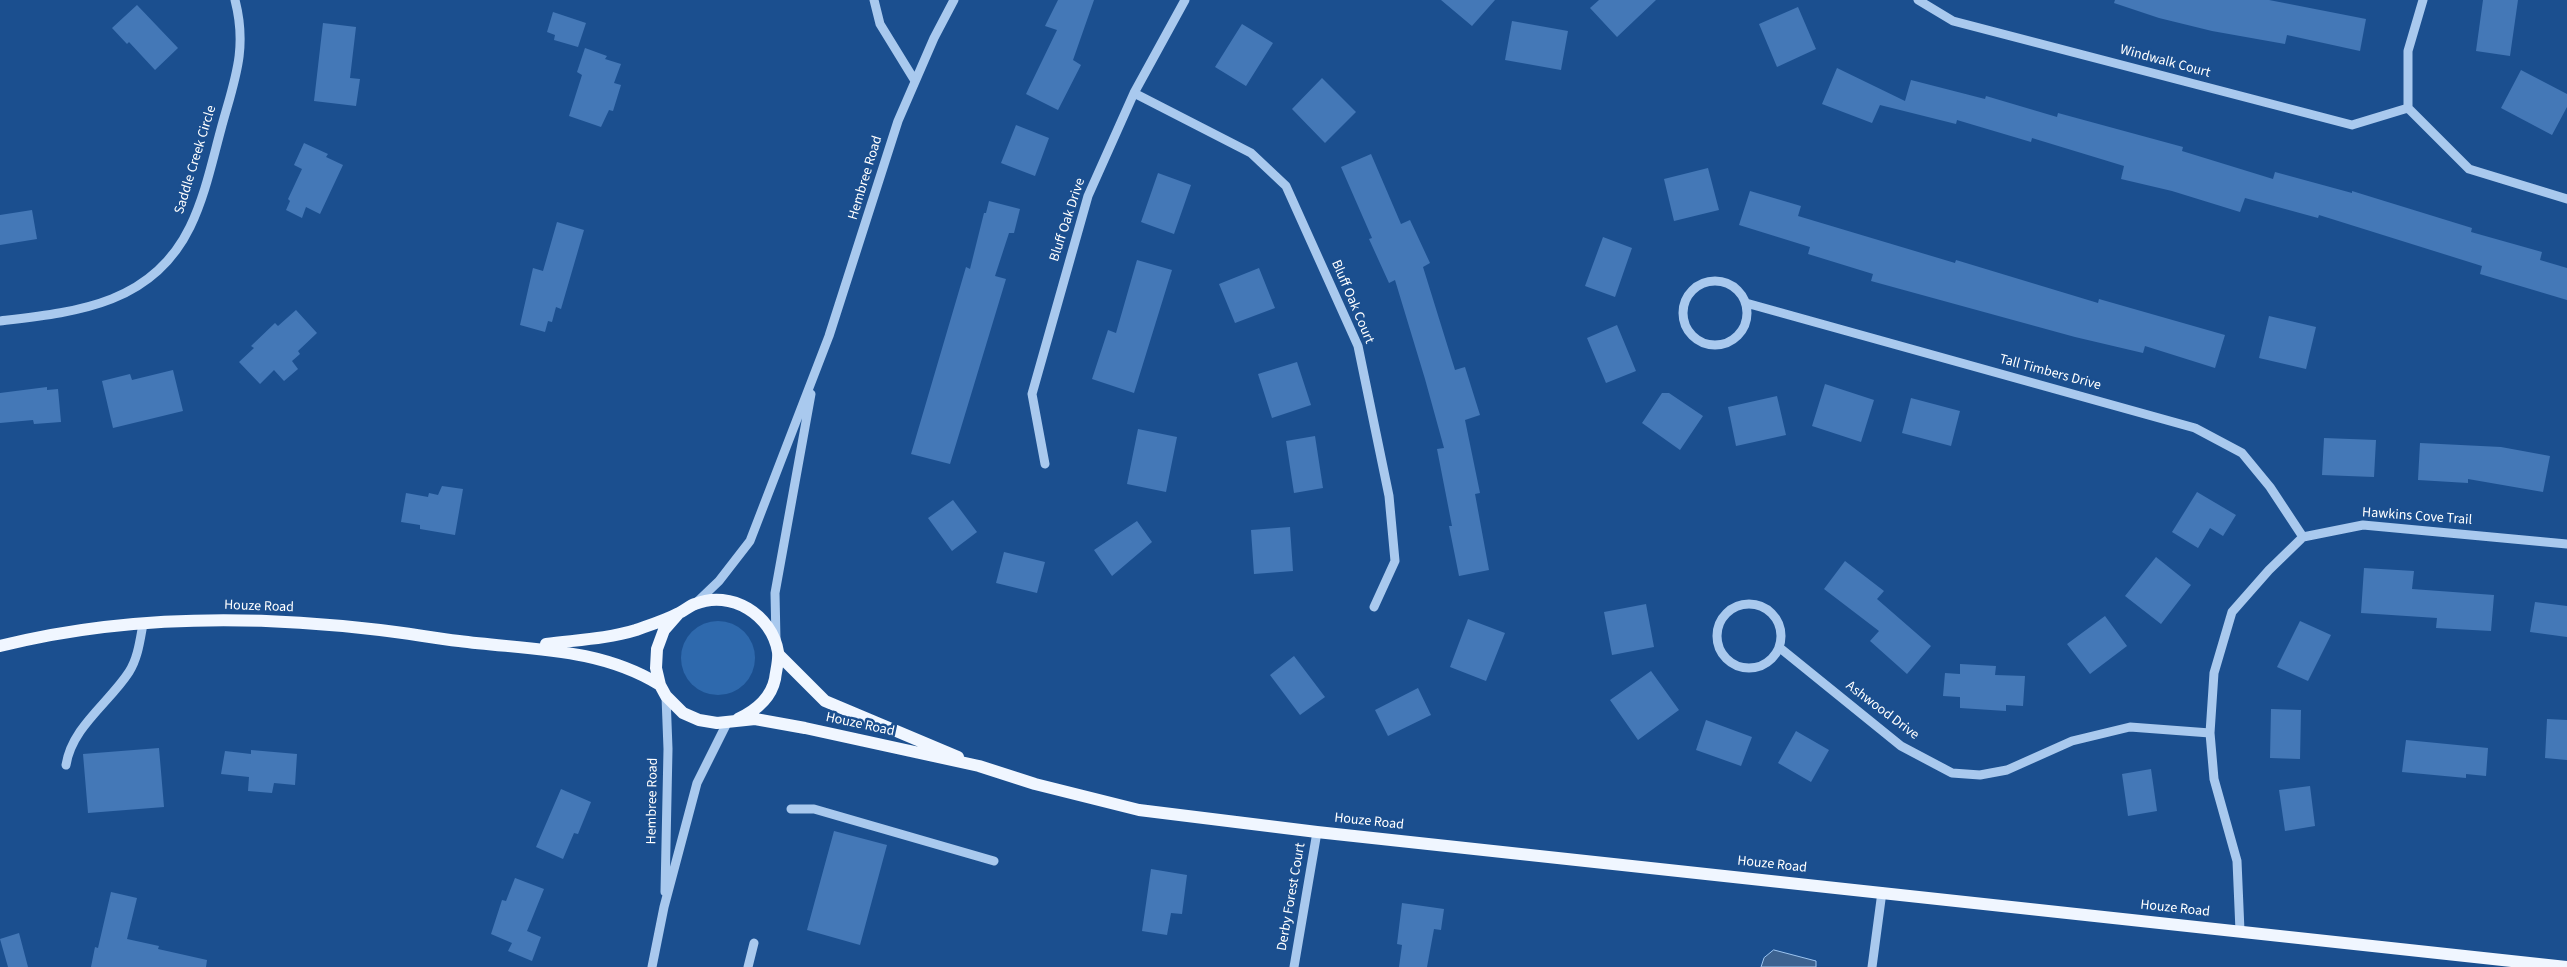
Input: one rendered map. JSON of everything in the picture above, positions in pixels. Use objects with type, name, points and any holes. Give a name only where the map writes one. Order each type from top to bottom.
[{"type":"main road","name":"Houze Road","points":[[518,647],[619,634],[678,614],[696,603],[716,600],[742,606],[754,612],[768,627],[778,650],[825,701],[979,766],[1035,784],[1140,810],[1317,832],[2240,931],[2506,964],[2567,967]]},
{"type":"main road","name":"Houze Road","points":[[663,691],[656,668],[657,650],[664,630],[678,614]]},
{"type":"main road","name":"Houze Road","points":[[0,646],[67,633],[143,624],[210,620],[292,622],[551,649],[584,655],[646,676],[683,713],[699,720],[717,723],[755,720],[805,728],[979,766]]},
{"type":"main road","points":[[731,721],[751,713],[764,701],[774,686],[778,650]]},
{"type":"street","name":"Saddle Creek Circle","points":[[0,321],[67,313],[106,303],[141,284],[166,261],[190,228],[203,196],[237,70],[241,25],[235,0]]},
{"type":"street","points":[[874,0],[880,24],[915,81]]},
{"type":"street","name":"Hembree Road","points":[[696,603],[719,581],[750,541],[816,370],[858,249],[898,120],[954,0]]},
{"type":"street","name":"Bluff Oak Drive","points":[[1046,464],[1032,394],[1088,196],[1134,93],[1185,0]]},
{"type":"street","name":"Windwalk Court","points":[[1918,0],[1953,21],[2352,125],[2408,108]]},
{"type":"street","points":[[2422,0],[2408,51],[2408,108],[2469,168],[2567,199]]},
{"type":"street","name":"Bluff Oak Court","points":[[1134,93],[1251,153],[1286,186],[1358,346],[1389,496],[1395,561],[1374,607]]},
{"type":"street","points":[[1718,280],[1730,284],[1740,292],[1746,303],[1747,316],[1743,328],[1735,338],[1724,344],[1712,345],[1700,342],[1690,334],[1684,322],[1683,310],[1686,298],[1694,288],[1705,282],[1718,280]]},
{"type":"street","name":"Tall Timbers Drive","points":[[1746,303],[2195,428],[2242,453],[2270,487],[2303,537]]},
{"type":"street","name":"Hembree Road","points":[[778,650],[775,593],[816,370]]},
{"type":"street","name":"Hawkins Cove Trail","points":[[2303,537],[2363,525],[2567,544]]},
{"type":"street","points":[[2240,931],[2238,861],[2214,779],[2210,733],[2214,673],[2232,612],[2269,570],[2303,537]]},
{"type":"street","points":[[1749,603],[1761,605],[1772,612],[1779,623],[1782,635],[1780,648],[1773,658],[1762,666],[1750,668],[1738,666],[1727,659],[1719,649],[1717,636],[1719,624],[1726,613],[1736,606],[1749,603]]},
{"type":"street","points":[[66,765],[68,755],[76,739],[129,672],[139,648],[143,624]]},
{"type":"street","name":"Ashwood Drive","points":[[1780,648],[1901,746],[1952,773],[1980,775],[2007,770],[2072,741],[2130,727],[2210,733]]},
{"type":"street","name":"Hembree Road","points":[[663,691],[668,749],[664,907]]},
{"type":"street","name":"Hembree Road","points":[[652,967],[664,907],[696,783],[731,721]]},
{"type":"street","points":[[791,809],[814,809],[994,861]]},
{"type":"street","name":"Derby Forest Court","points":[[1294,967],[1317,832]]},
{"type":"street","points":[[1872,967],[1882,892]]},
{"type":"street","points":[[748,967],[754,943]]},
{"type":"shaded area","points":[[718,621],[739,627],[749,637],[755,658],[749,679],[739,689],[718,695],[697,689],[687,679],[681,658],[687,637],[697,627]]},
{"type":"shaded area","points":[[1774,950],[1816,961],[1816,967],[1761,967],[1764,958]]},
{"type":"building","points":[[1058,0],[1094,0],[1073,60],[1081,65],[1058,110],[1026,94],[1057,30],[1045,26]]},
{"type":"building","points":[[1441,0],[1495,0],[1472,26]]},
{"type":"building","points":[[1599,0],[1656,0],[1617,37],[1590,8]]},
{"type":"building","points":[[2115,0],[2269,0],[2366,19],[2360,51],[2287,35],[2285,44],[2212,31],[2159,18],[2114,3]]},
{"type":"building","points":[[2483,0],[2518,0],[2510,56],[2476,51]]},
{"type":"building","points":[[137,5],[178,48],[155,70],[129,42],[127,44],[112,28]]},
{"type":"building","points":[[1798,7],[1816,49],[1777,67],[1759,24]]},
{"type":"building","points":[[553,12],[586,23],[578,47],[554,40],[555,35],[547,32]]},
{"type":"building","points":[[1512,21],[1568,31],[1561,70],[1505,60]]},
{"type":"building","points":[[323,23],[356,27],[350,78],[360,79],[356,106],[314,101]]},
{"type":"building","points":[[1242,24],[1273,43],[1246,86],[1215,67]]},
{"type":"building","points":[[585,48],[607,56],[605,59],[621,64],[614,83],[621,85],[613,111],[609,110],[601,127],[569,116],[582,75],[577,72]]},
{"type":"building","points":[[1837,68],[1905,101],[1911,80],[1985,99],[1986,96],[2057,117],[2058,113],[2183,147],[2182,151],[2273,179],[2275,172],[2352,193],[2352,191],[2472,228],[2471,232],[2542,252],[2540,260],[2567,268],[2567,300],[2480,274],[2482,266],[2319,215],[2318,218],[2245,198],[2240,212],[2172,191],[2121,179],[2124,166],[2032,138],[2031,142],[1957,120],[1956,124],[1880,105],[1872,123],[1822,104]]},
{"type":"building","points":[[2521,70],[2567,94],[2567,107],[2552,135],[2501,108]]},
{"type":"building","points":[[1322,78],[1356,112],[1325,143],[1292,109]]},
{"type":"building","points":[[1016,125],[1049,138],[1035,176],[1001,163]]},
{"type":"building","points":[[304,143],[328,154],[326,157],[343,165],[320,214],[306,207],[302,218],[286,210],[290,201],[288,199],[302,169],[294,165]]},
{"type":"building","points":[[1371,154],[1401,224],[1410,220],[1430,263],[1423,267],[1455,370],[1465,367],[1480,415],[1465,420],[1480,493],[1475,494],[1489,570],[1459,576],[1449,526],[1452,526],[1437,449],[1444,448],[1425,379],[1395,280],[1389,283],[1369,239],[1372,238],[1341,167]]},
{"type":"building","points":[[1708,168],[1719,210],[1674,221],[1664,179]]},
{"type":"building","points":[[1158,173],[1191,185],[1174,234],[1141,222]]},
{"type":"building","points":[[1750,191],[1801,206],[1798,216],[1955,263],[1956,260],[2098,303],[2099,299],[2225,335],[2215,368],[2145,346],[2143,353],[2075,337],[1871,281],[1873,274],[1808,254],[1810,247],[1739,225]]},
{"type":"building","points":[[989,201],[1020,209],[1014,233],[1009,233],[995,276],[1006,279],[950,464],[911,454],[966,267],[970,269],[984,213],[986,213]]},
{"type":"building","points":[[32,210],[37,239],[0,245],[0,215]]},
{"type":"building","points":[[557,222],[584,230],[561,309],[556,307],[552,322],[548,321],[545,332],[520,325],[533,268],[543,271]]},
{"type":"building","points":[[1603,237],[1632,248],[1615,297],[1585,286]]},
{"type":"building","points":[[1137,260],[1172,270],[1134,393],[1092,379],[1108,330],[1116,333]]},
{"type":"building","points":[[1259,268],[1275,308],[1235,323],[1219,284]]},
{"type":"building","points":[[296,310],[317,333],[298,351],[300,354],[292,361],[298,369],[284,381],[274,370],[260,384],[239,362],[254,348],[251,346],[275,323],[278,326]]},
{"type":"building","points":[[2269,316],[2316,327],[2306,369],[2259,358]]},
{"type":"building","points":[[1617,325],[1636,371],[1606,383],[1587,338]]},
{"type":"building","points":[[1297,362],[1311,405],[1272,418],[1258,374]]},
{"type":"building","points":[[173,370],[183,411],[113,428],[102,381],[130,374],[132,380]]},
{"type":"building","points":[[1825,384],[1874,400],[1861,442],[1812,426]]},
{"type":"building","points":[[47,387],[47,390],[58,389],[61,422],[34,424],[33,420],[0,423],[0,393]]},
{"type":"building","points":[[1662,393],[1669,393],[1703,416],[1680,450],[1642,423]]},
{"type":"building","points":[[1777,396],[1786,435],[1736,446],[1728,407]]},
{"type":"building","points":[[1911,398],[1960,411],[1951,446],[1902,433]]},
{"type":"building","points":[[1138,429],[1177,437],[1166,492],[1127,484]]},
{"type":"building","points":[[1315,436],[1323,488],[1294,493],[1286,441]]},
{"type":"building","points":[[2324,438],[2376,440],[2374,477],[2322,475]]},
{"type":"building","points":[[2420,443],[2501,447],[2550,456],[2543,492],[2468,479],[2468,483],[2418,480]]},
{"type":"building","points":[[442,486],[463,489],[455,535],[420,529],[420,525],[401,522],[406,493],[428,497],[429,493],[438,495]]},
{"type":"building","points":[[2197,492],[2236,515],[2223,536],[2210,528],[2198,548],[2172,532]]},
{"type":"building","points":[[953,500],[977,532],[952,551],[928,518]]},
{"type":"building","points":[[1137,521],[1152,542],[1112,576],[1094,550]]},
{"type":"building","points":[[1290,527],[1293,571],[1254,574],[1251,530]]},
{"type":"building","points":[[1004,552],[1045,562],[1037,593],[996,583]]},
{"type":"building","points":[[2156,557],[2191,585],[2161,624],[2125,596]]},
{"type":"building","points":[[1845,561],[1884,591],[1877,599],[1931,646],[1907,674],[1870,641],[1879,631],[1824,589]]},
{"type":"building","points":[[2364,568],[2414,571],[2412,589],[2494,595],[2491,631],[2436,628],[2437,618],[2361,613]]},
{"type":"building","points":[[2535,602],[2567,606],[2567,637],[2530,632]]},
{"type":"building","points":[[1646,604],[1654,647],[1612,655],[1604,612]]},
{"type":"building","points":[[2105,616],[2127,646],[2090,674],[2067,644]]},
{"type":"building","points":[[1468,619],[1505,633],[1486,681],[1450,667]]},
{"type":"building","points":[[2300,621],[2331,635],[2308,681],[2277,667]]},
{"type":"building","points":[[1294,656],[1325,697],[1300,715],[1270,675]]},
{"type":"building","points":[[1960,664],[1996,666],[1995,675],[2025,676],[2023,706],[2006,705],[2006,711],[1960,708],[1960,697],[1943,696],[1945,673],[1960,674]]},
{"type":"building","points":[[1651,671],[1679,710],[1638,740],[1610,700]]},
{"type":"building","points":[[1418,688],[1431,715],[1388,736],[1375,710]]},
{"type":"building","points":[[2271,709],[2301,710],[2300,759],[2270,758]]},
{"type":"building","points":[[2547,719],[2567,720],[2567,760],[2545,758]]},
{"type":"building","points":[[1706,720],[1752,737],[1741,766],[1696,750]]},
{"type":"building","points":[[1796,731],[1829,750],[1811,782],[1778,763]]},
{"type":"building","points":[[2406,740],[2488,748],[2486,776],[2466,774],[2466,778],[2402,772]]},
{"type":"building","points":[[159,748],[164,807],[88,813],[83,754]]},
{"type":"building","points":[[251,750],[297,754],[295,785],[274,783],[272,793],[248,791],[249,777],[221,774],[225,751],[251,754]]},
{"type":"building","points":[[2151,769],[2157,811],[2128,816],[2122,774]]},
{"type":"building","points":[[2310,786],[2315,826],[2285,831],[2279,790]]},
{"type":"building","points":[[561,789],[591,802],[578,834],[574,833],[563,859],[536,847]]},
{"type":"building","points":[[834,831],[887,845],[860,945],[807,930]]},
{"type":"building","points":[[1151,869],[1187,875],[1182,914],[1171,913],[1167,935],[1142,931]]},
{"type":"building","points":[[515,878],[544,889],[527,931],[541,937],[532,961],[508,951],[512,943],[491,934],[502,900],[506,901]]},
{"type":"building","points":[[111,892],[137,898],[127,939],[159,946],[158,949],[207,960],[206,967],[91,967],[95,947],[98,948]]},
{"type":"building","points":[[1402,903],[1444,909],[1441,930],[1434,929],[1427,967],[1399,967],[1402,945],[1397,944]]},
{"type":"building","points":[[19,933],[28,967],[8,967],[0,939]]}]
